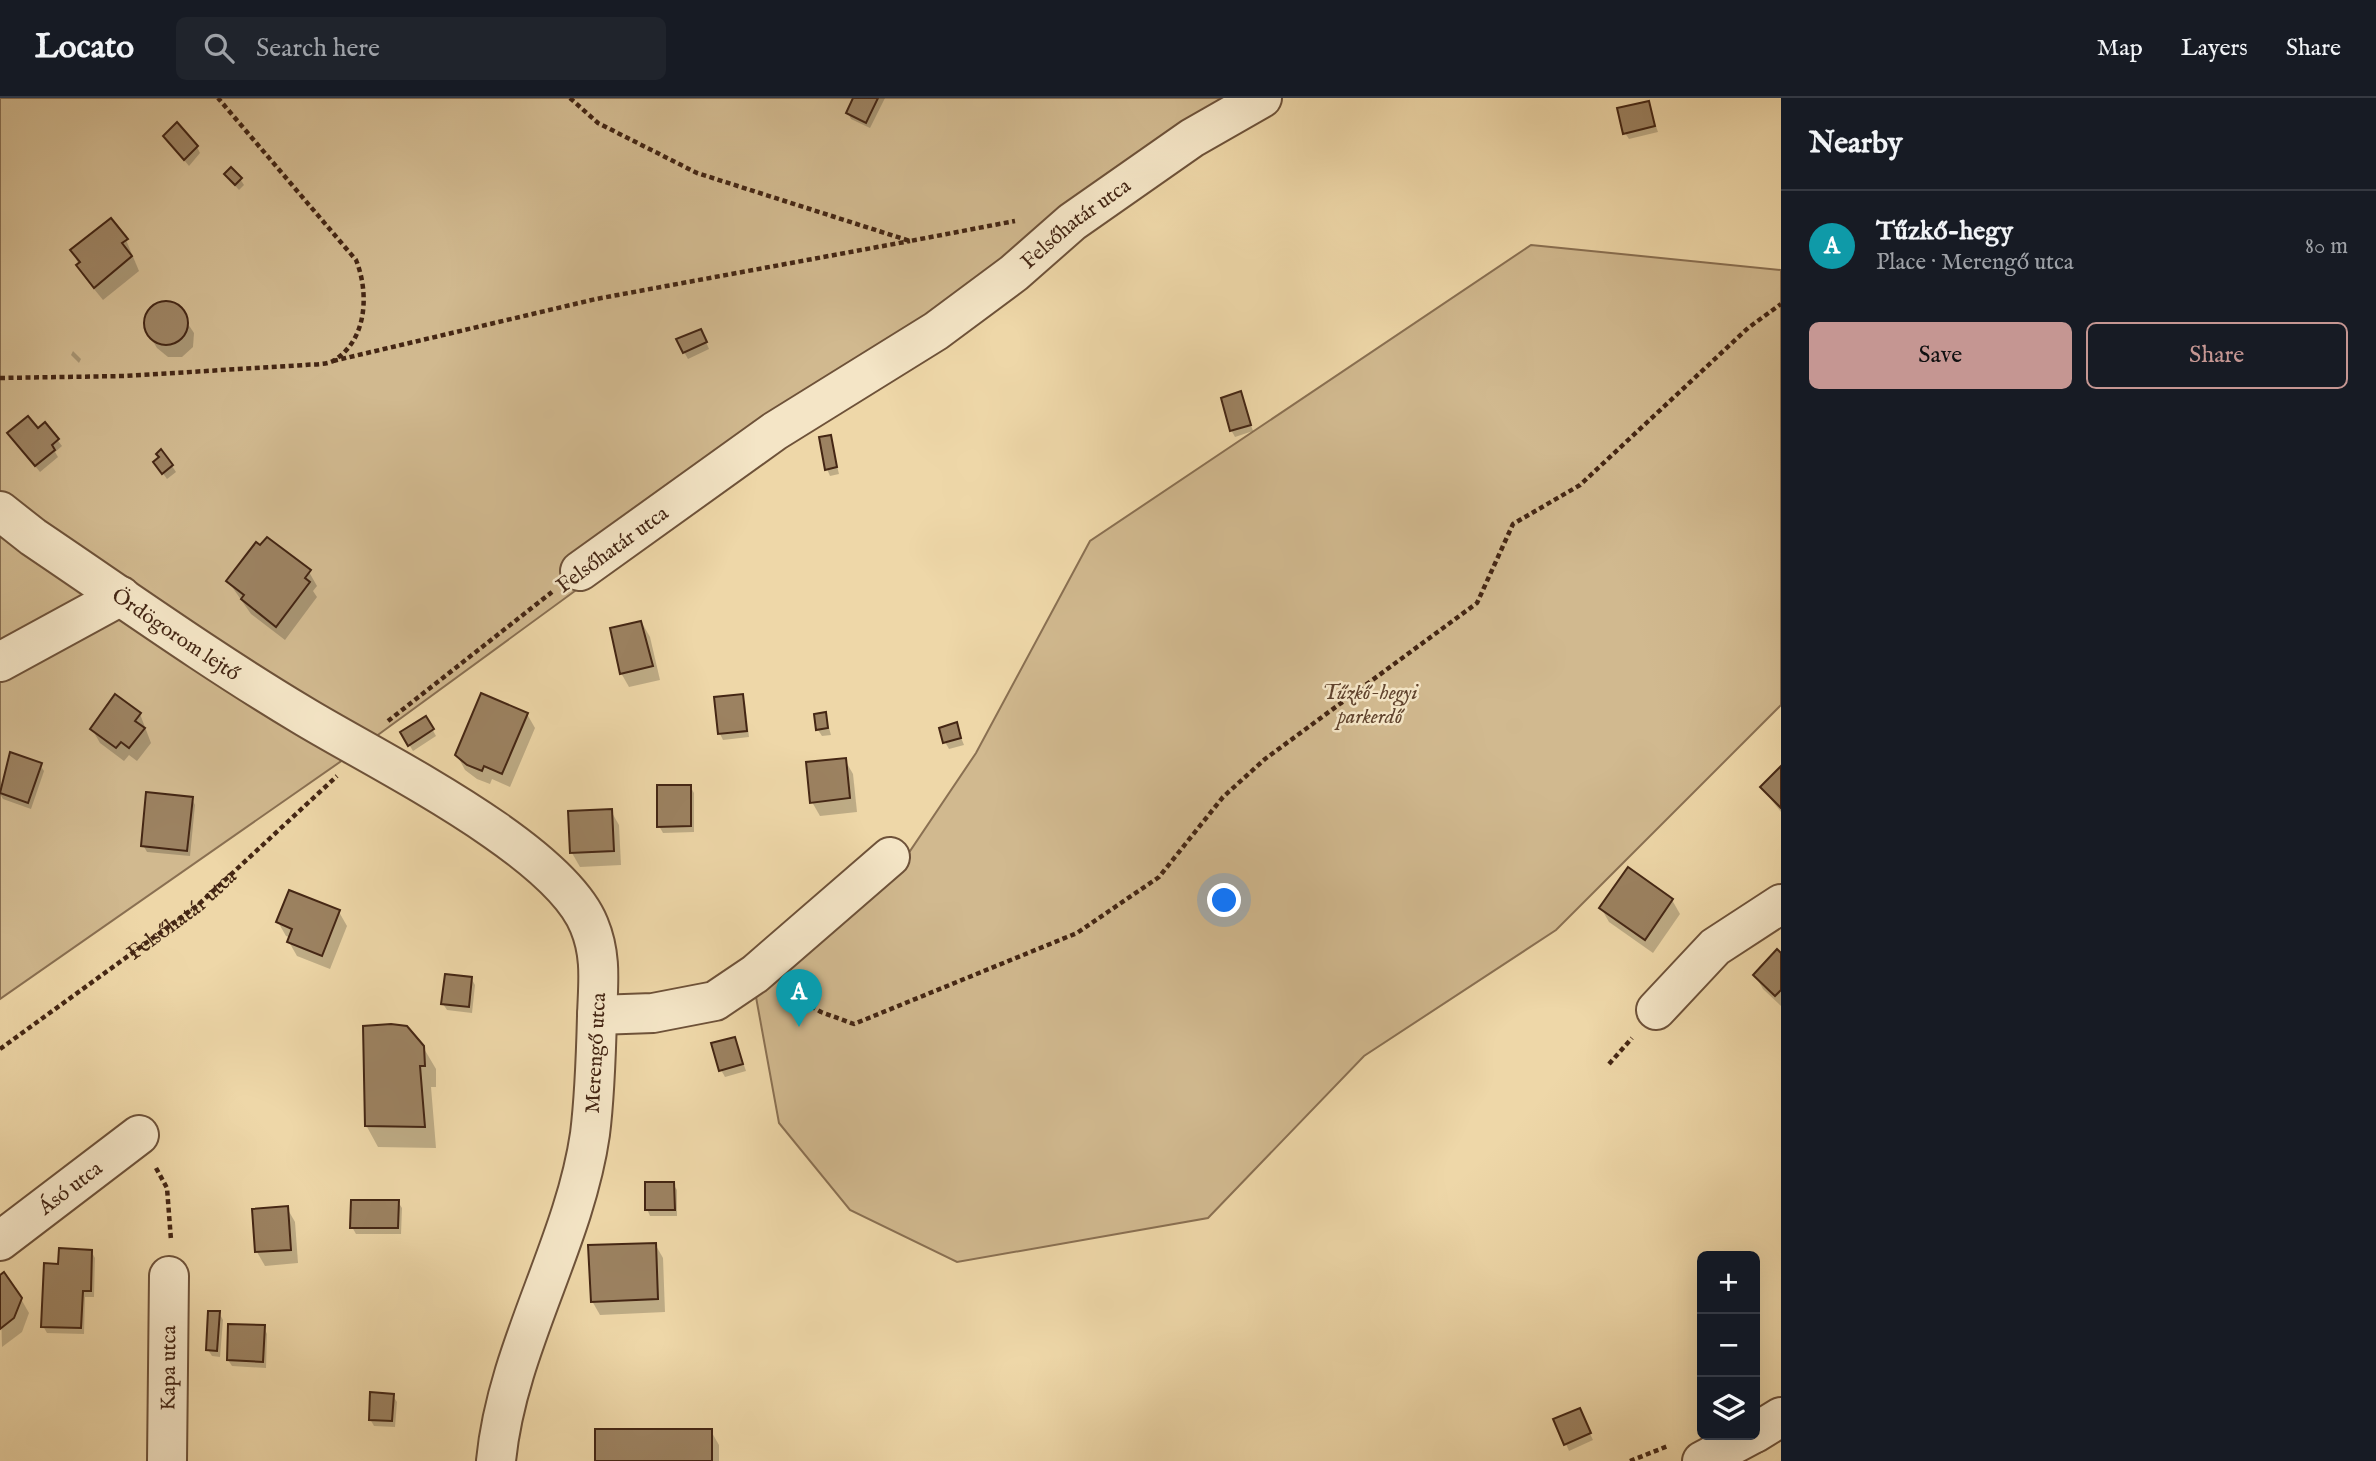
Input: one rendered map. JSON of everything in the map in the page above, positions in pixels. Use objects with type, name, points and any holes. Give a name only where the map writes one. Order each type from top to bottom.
[{"type":"street","name":"Felsőhatár utca","points":[[580,570],[775,431],[936,331],[1014,273],[1072,222],[1171,153],[1262,98]]},
{"type":"street","name":"Ördögorom lejtő","points":[[0,511],[33,537],[300,715],[363,750]]},
{"type":"street","points":[[0,662],[121,596]]},
{"type":"street","name":"Merengő utca","points":[[363,750],[437,793],[512,844],[570,894],[588,922],[596,944],[600,970],[597,1070],[589,1138],[574,1197],[512,1382],[496,1461]]},
{"type":"street","points":[[597,1015],[653,1013],[715,1001],[755,974],[890,857]]},
{"type":"street","points":[[1656,1010],[1715,947],[1781,904]]},
{"type":"street","name":"Ásó utca","points":[[0,1241],[133,1139]]},
{"type":"street","name":"Kapa utca","points":[[167,1461],[169,1276]]},
{"type":"street","points":[[1760,1430],[1781,1417]]},
{"type":"street","points":[[1702,1461],[1742,1440]]},
{"type":"path","points":[[218,98],[356,260],[364,279],[361,321],[354,339],[332,361]]},
{"type":"path","points":[[570,98],[598,123],[697,173],[910,242]]},
{"type":"path","points":[[0,378],[124,376],[332,361],[596,299],[1016,221]]},
{"type":"path","points":[[755,974],[821,1012],[854,1024],[1077,933],[1159,877],[1223,797],[1265,759],[1477,603],[1513,524],[1580,485],[1748,328],[1781,304]]},
{"type":"path","name":"Felsőhatár utca","points":[[0,1049],[197,906],[363,750],[391,717],[580,570]]},
{"type":"path","points":[[133,1139],[167,1188],[172,1218],[169,1276]]},
{"type":"green space","points":[[0,98],[1268,98],[668,523],[360,748],[0,999]]},
{"type":"green space","name":"Tűzkő-hegyi parkerdő","points":[[1531,245],[1781,270],[1781,705],[1556,930],[1364,1056],[1208,1218],[957,1262],[850,1210],[779,1123],[756,997],[910,851],[976,753],[1090,541]]},
{"type":"building","points":[[853,98],[878,98],[866,123],[846,113]]},
{"type":"building","points":[[1649,101],[1655,126],[1623,134],[1617,108]]},
{"type":"building","points":[[177,122],[198,146],[184,160],[163,136]]},
{"type":"building","points":[[231,167],[242,178],[235,185],[224,174]]},
{"type":"building","points":[[111,218],[128,239],[122,243],[132,256],[94,288],[76,265],[80,262],[70,250]]},
{"type":"building","points":[[166,301],[181,308],[188,323],[181,338],[166,345],[151,338],[144,323],[151,308]]},
{"type":"building","points":[[701,329],[707,342],[683,353],[676,339]]},
{"type":"building","points":[[1241,391],[1251,425],[1230,431],[1221,398]]},
{"type":"building","points":[[28,416],[38,428],[45,422],[59,439],[52,445],[55,450],[35,466],[7,433]]},
{"type":"building","points":[[831,435],[837,467],[825,470],[819,437]]},
{"type":"building","points":[[161,449],[173,465],[162,474],[153,462],[159,457],[156,454]]},
{"type":"building","points":[[267,537],[311,570],[305,578],[310,582],[276,627],[241,599],[244,595],[226,581],[256,542],[260,545]]},
{"type":"building","points":[[641,621],[653,666],[620,674],[610,628]]},
{"type":"building","points":[[481,693],[528,713],[502,774],[484,766],[482,771],[467,765],[455,755]]},
{"type":"building","points":[[115,694],[141,713],[135,721],[145,728],[129,748],[121,742],[116,748],[90,729]]},
{"type":"building","points":[[743,694],[747,731],[718,734],[714,697]]},
{"type":"building","points":[[826,712],[828,728],[816,730],[814,714]]},
{"type":"building","points":[[426,716],[434,729],[408,746],[400,732]]},
{"type":"building","points":[[957,722],[961,738],[943,743],[939,728]]},
{"type":"building","points":[[10,752],[42,763],[28,803],[0,793]]},
{"type":"building","points":[[846,758],[850,798],[810,803],[806,762]]},
{"type":"building","points":[[1781,766],[1781,808],[1760,787]]},
{"type":"building","points":[[657,785],[691,785],[691,826],[657,827]]},
{"type":"building","points":[[146,792],[193,797],[187,851],[141,846]]},
{"type":"building","points":[[612,809],[614,851],[570,853],[568,811]]},
{"type":"building","points":[[1628,867],[1673,899],[1645,940],[1599,908]]},
{"type":"building","points":[[289,890],[340,910],[322,956],[287,942],[292,929],[276,922]]},
{"type":"building","points":[[1777,949],[1781,953],[1781,990],[1775,996],[1753,975]]},
{"type":"building","points":[[445,974],[472,977],[469,1007],[441,1004]]},
{"type":"building","points":[[363,1026],[407,1026],[424,1046],[425,1066],[420,1066],[425,1127],[365,1126]]},
{"type":"building","points":[[735,1037],[743,1064],[719,1071],[711,1043]]},
{"type":"building","points":[[645,1182],[674,1182],[675,1210],[645,1210]]},
{"type":"building","points":[[351,1200],[399,1200],[398,1228],[350,1228]]},
{"type":"building","points":[[288,1206],[291,1250],[255,1252],[252,1209]]},
{"type":"building","points":[[656,1243],[658,1299],[591,1302],[588,1245]]},
{"type":"building","points":[[59,1248],[92,1250],[91,1291],[83,1291],[81,1328],[41,1327],[44,1263],[58,1264]]},
{"type":"building","points":[[4,1272],[22,1298],[14,1318],[0,1329],[0,1275]]},
{"type":"building","points":[[208,1311],[220,1311],[217,1351],[206,1350]]},
{"type":"building","points":[[228,1324],[265,1325],[263,1362],[227,1360]]},
{"type":"building","points":[[370,1392],[394,1394],[392,1421],[369,1420]]},
{"type":"building","points":[[1580,1408],[1591,1433],[1564,1445],[1553,1419]]},
{"type":"building","points":[[595,1429],[712,1429],[712,1461],[595,1461]]},
{"type":"place","name":"Tűzkő-hegy","points":[[799,1027]]}]
